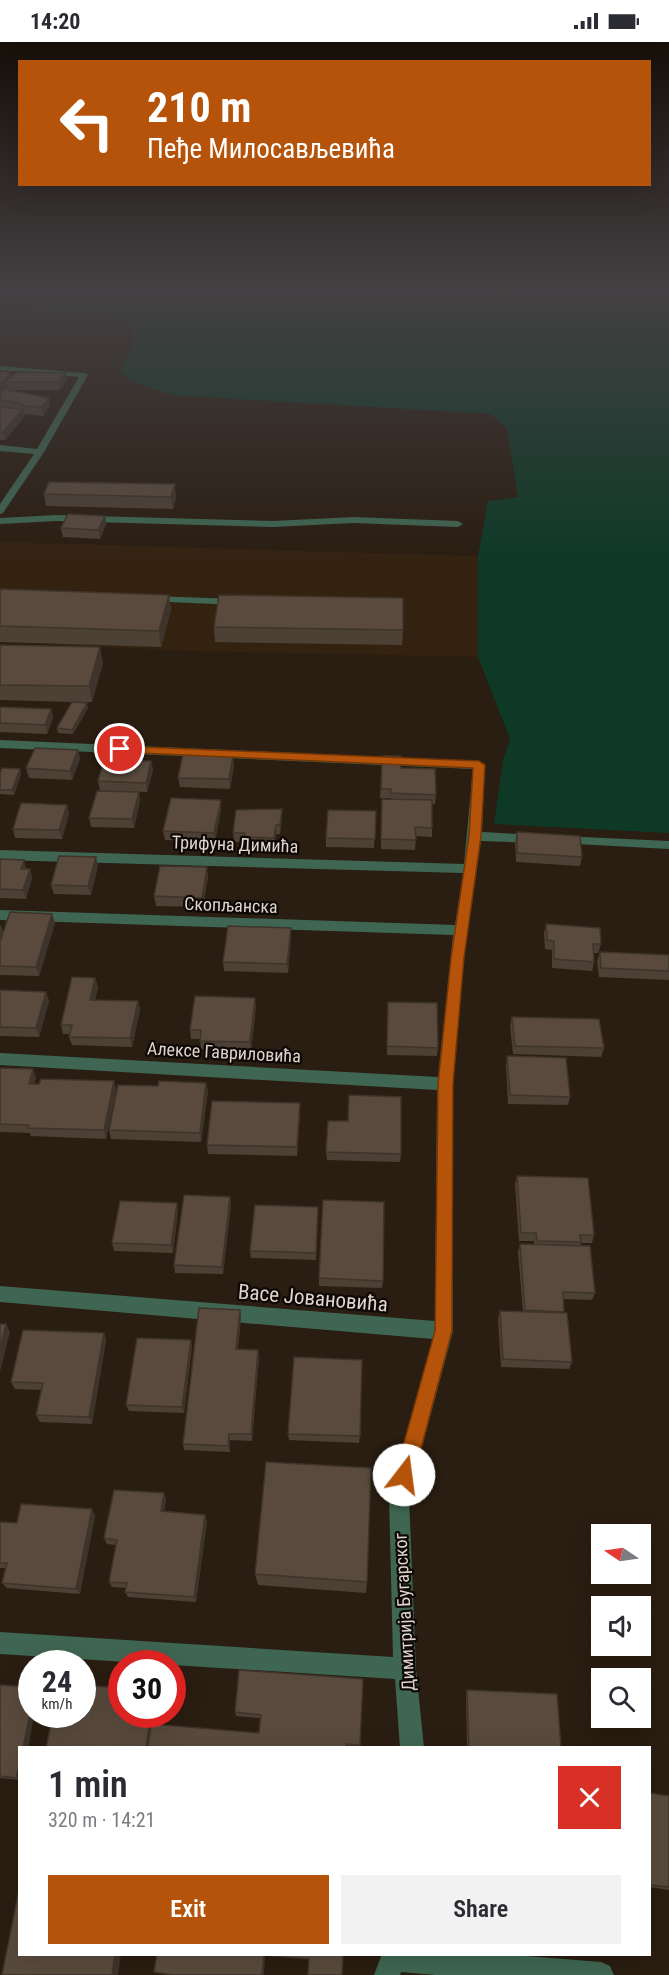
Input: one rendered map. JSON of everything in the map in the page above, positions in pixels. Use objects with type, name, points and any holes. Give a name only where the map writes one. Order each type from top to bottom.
[{"type":"street","points":[[0,511],[40,452],[80,381]]},
{"type":"street","points":[[0,448],[40,452]]},
{"type":"street","points":[[0,521],[56,518],[273,524],[353,520],[458,524]]},
{"type":"street","points":[[136,598],[251,602]]},
{"type":"street","name":"Димитрија Бугарског","points":[[0,744],[479,765],[475,836],[461,930],[445,1084],[444,1331],[399,1496],[405,1669],[412,1746]]},
{"type":"street","points":[[475,836],[669,845]]},
{"type":"street","name":"Трифуна Димића","points":[[0,855],[469,869]]},
{"type":"street","name":"Скопљанска","points":[[0,915],[461,930]]},
{"type":"street","name":"Алексе Гавриловића","points":[[0,1059],[445,1084]]},
{"type":"street","name":"Васе Јовановића","points":[[0,1294],[444,1331]]},
{"type":"street","points":[[0,1643],[405,1669]]},
{"type":"street","points":[[392,1963],[601,1975]]},
{"type":"shaded area","points":[[0,542],[478,556],[478,657],[190,651],[0,642]]},
{"type":"green space","points":[[131,381],[669,381],[669,833],[494,824],[503,760],[510,739],[478,657],[478,556],[488,501],[518,497],[507,428],[490,414],[172,395]]},
{"type":"building","points":[[7,381],[59,381],[58,382]]},
{"type":"building","points":[[4,389],[49,398],[41,407],[21,406],[23,404],[0,400],[0,394]]},
{"type":"building","points":[[0,407],[23,409],[3,432],[0,432]]},
{"type":"building","points":[[49,482],[175,484],[171,497],[44,494]]},
{"type":"building","points":[[68,514],[105,516],[98,530],[61,528]]},
{"type":"building","points":[[0,589],[169,595],[159,631],[0,626]]},
{"type":"building","points":[[219,595],[403,598],[403,630],[214,627]]},
{"type":"building","points":[[0,645],[100,647],[89,686],[0,685]]},
{"type":"building","points":[[72,702],[87,703],[72,730],[57,728]]},
{"type":"building","points":[[0,707],[51,709],[45,725],[0,723]]},
{"type":"building","points":[[35,748],[78,750],[70,771],[26,768]]},
{"type":"building","points":[[183,754],[233,756],[229,779],[178,778]]},
{"type":"building","points":[[382,756],[401,756],[401,768],[435,769],[436,795],[391,793],[391,789],[381,789]]},
{"type":"building","points":[[104,760],[151,761],[146,783],[98,781]]},
{"type":"building","points":[[2,768],[20,769],[12,790],[0,790]]},
{"type":"building","points":[[97,791],[139,792],[132,819],[89,818]]},
{"type":"building","points":[[171,798],[221,800],[214,833],[163,831]]},
{"type":"building","points":[[382,799],[432,800],[432,828],[415,827],[416,840],[381,839]]},
{"type":"building","points":[[21,803],[67,805],[59,830],[13,829]]},
{"type":"building","points":[[282,809],[280,825],[276,825],[274,838],[244,837],[245,833],[233,833],[236,810]]},
{"type":"building","points":[[328,810],[376,811],[375,839],[326,838]]},
{"type":"building","points":[[517,832],[580,836],[582,857],[517,853]]},
{"type":"building","points":[[59,856],[96,857],[88,886],[51,885]]},
{"type":"building","points":[[0,859],[24,860],[21,869],[30,869],[23,890],[0,889]]},
{"type":"building","points":[[160,866],[207,867],[202,898],[154,896]]},
{"type":"building","points":[[10,912],[52,914],[36,967],[0,966],[0,942]]},
{"type":"building","points":[[546,924],[600,928],[601,944],[593,944],[594,962],[554,959],[554,941],[547,940]]},
{"type":"building","points":[[228,926],[291,928],[287,964],[223,962]]},
{"type":"building","points":[[600,952],[669,955],[669,971],[601,968]]},
{"type":"building","points":[[72,977],[95,978],[90,1000],[138,1001],[130,1038],[69,1037],[72,1025],[61,1025]]},
{"type":"building","points":[[0,990],[46,992],[36,1028],[0,1027]]},
{"type":"building","points":[[195,996],[255,998],[250,1042],[200,1041],[201,1030],[190,1030]]},
{"type":"building","points":[[388,1002],[437,1003],[438,1048],[387,1046]]},
{"type":"building","points":[[512,1017],[599,1019],[604,1048],[515,1046]]},
{"type":"building","points":[[507,1056],[566,1058],[570,1097],[510,1095]]},
{"type":"building","points":[[0,1068],[33,1069],[29,1084],[39,1084],[41,1079],[114,1081],[104,1130],[28,1128],[29,1125],[0,1124]]},
{"type":"building","points":[[159,1081],[206,1083],[200,1133],[109,1130],[118,1085],[158,1086]]},
{"type":"building","points":[[349,1095],[401,1097],[401,1154],[326,1152],[328,1121],[348,1121]]},
{"type":"building","points":[[212,1101],[300,1103],[297,1147],[207,1145]]},
{"type":"building","points":[[517,1176],[588,1178],[594,1235],[580,1235],[581,1242],[537,1241],[536,1233],[521,1233]]},
{"type":"building","points":[[184,1195],[230,1197],[222,1267],[174,1265]]},
{"type":"building","points":[[323,1200],[384,1202],[383,1281],[319,1278]]},
{"type":"building","points":[[120,1201],[177,1203],[171,1245],[112,1243]]},
{"type":"building","points":[[255,1205],[318,1207],[316,1253],[250,1251]]},
{"type":"building","points":[[520,1244],[590,1246],[595,1293],[563,1292],[564,1312],[525,1310]]},
{"type":"building","points":[[199,1308],[240,1310],[236,1349],[258,1350],[251,1434],[229,1434],[228,1446],[183,1444]]},
{"type":"building","points":[[500,1311],[567,1313],[572,1362],[503,1359]]},
{"type":"building","points":[[0,1324],[6,1324],[0,1349]]},
{"type":"building","points":[[23,1330],[104,1333],[89,1417],[36,1415],[43,1383],[11,1382]]},
{"type":"building","points":[[137,1338],[191,1340],[182,1407],[126,1405]]},
{"type":"building","points":[[294,1357],[362,1360],[360,1436],[288,1434]]},
{"type":"building","points":[[266,1462],[371,1468],[367,1582],[255,1574]]},
{"type":"building","points":[[114,1490],[164,1493],[161,1511],[205,1515],[194,1597],[125,1592],[127,1583],[109,1582],[117,1540],[104,1538]]},
{"type":"building","points":[[21,1504],[92,1509],[76,1589],[2,1583],[7,1563],[0,1563],[0,1522],[17,1523]]},
{"type":"building","points":[[239,1670],[363,1679],[360,1745],[148,1746],[150,1728],[186,1727],[259,1733],[261,1715],[235,1712]]},
{"type":"building","points":[[0,1685],[18,1686],[18,1728],[27,1728],[23,1746],[18,1746],[16,1778],[0,1776]]},
{"type":"building","points":[[96,1686],[108,1687],[108,1728],[149,1728],[146,1746],[46,1746],[50,1728],[96,1728]]},
{"type":"building","points":[[467,1690],[557,1694],[561,1746],[469,1746]]},
{"type":"building","points":[[651,1793],[669,1796],[669,1887],[651,1885]]},
{"type":"building","points":[[18,1894],[18,1956],[115,1956],[112,1975],[2,1975]]},
{"type":"building","points":[[157,1956],[264,1956],[262,1975],[172,1975],[154,1972]]},
{"type":"building","points":[[275,1956],[343,1956],[342,1975],[308,1975],[309,1959]]},
{"type":"route","points":[[120,749],[479,765],[475,836],[458,958],[445,1084],[444,1331],[404,1475]]}]
